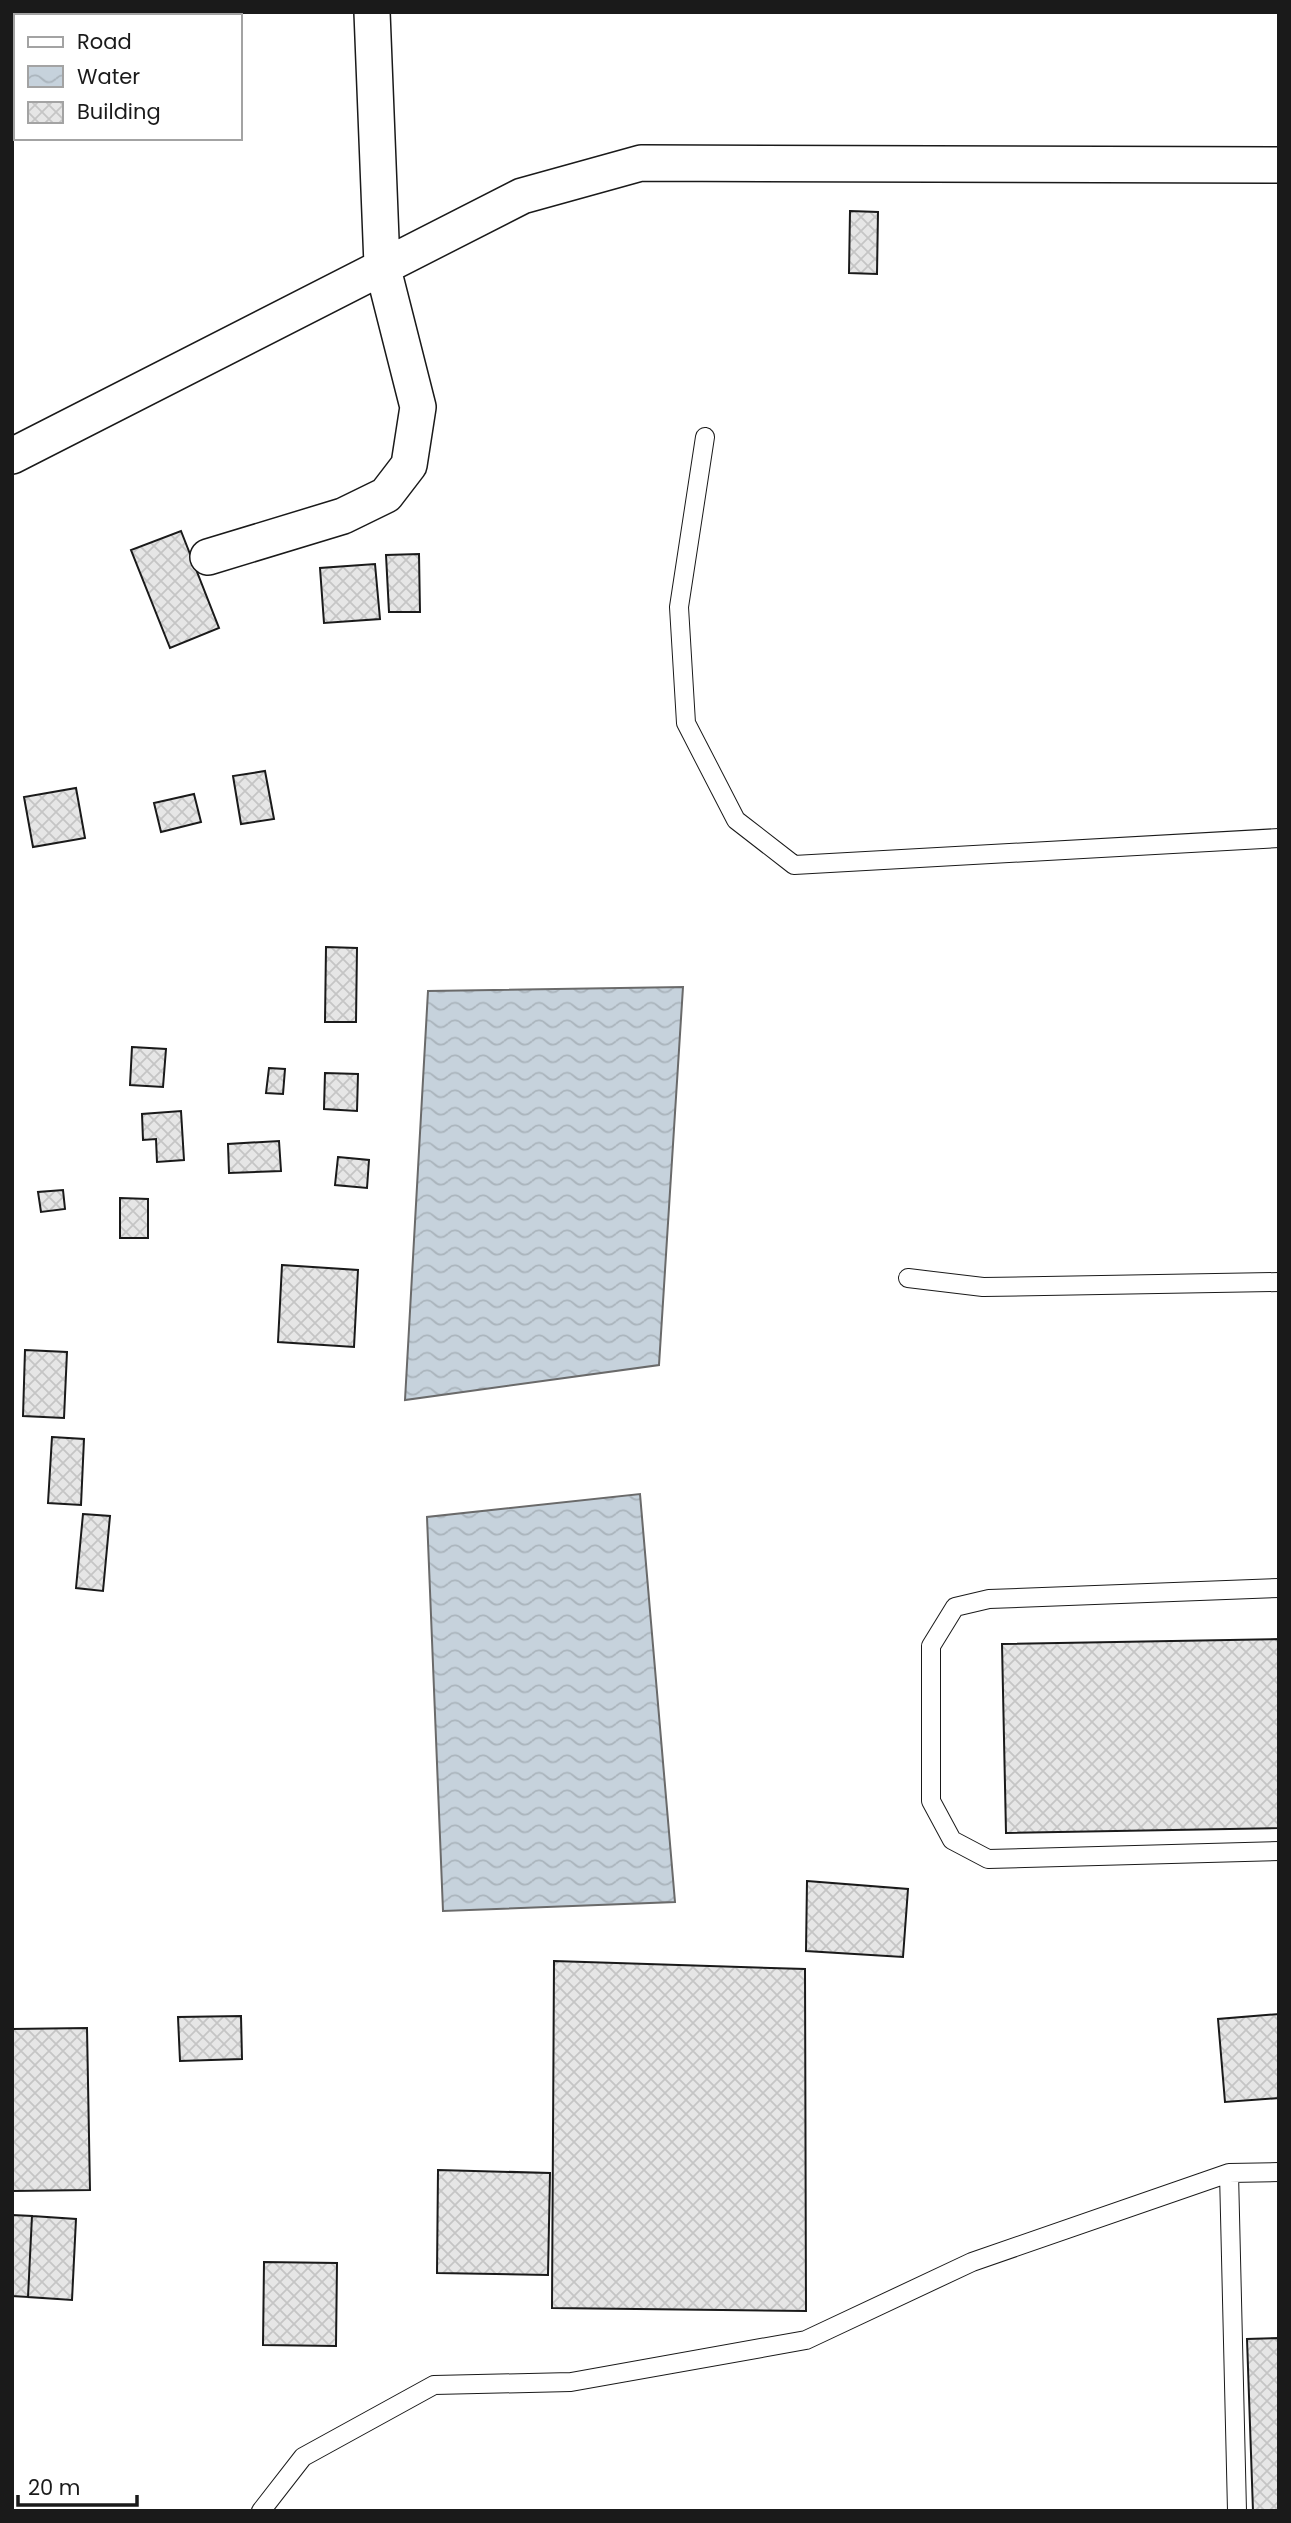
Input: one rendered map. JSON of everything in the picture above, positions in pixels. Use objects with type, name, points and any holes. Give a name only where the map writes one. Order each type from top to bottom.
[{"type":"street","points":[[208,557],[343,516],[386,495],[409,465],[418,407],[382,265],[372,12]]},
{"type":"street","points":[[12,456],[522,195],[642,163],[1279,165]]},
{"type":"lane","points":[[705,437],[679,607],[686,723],[736,820],[794,865],[1279,838]]},
{"type":"lane","points":[[908,1278],[983,1287],[1279,1282]]},
{"type":"lane","points":[[1279,1588],[989,1599],[955,1606],[931,1646],[931,1801],[952,1840],[988,1859],[1279,1851]]},
{"type":"lane","points":[[261,2511],[303,2457],[434,2385],[571,2382],[806,2340],[972,2262],[1229,2174],[1279,2172]]},
{"type":"lane","points":[[1229,2174],[1237,2511]]},
{"type":"water","points":[[683,987],[659,1365],[405,1400],[428,991]]},
{"type":"water","points":[[640,1494],[675,1902],[443,1911],[427,1517]]},
{"type":"building","points":[[850,211],[878,212],[877,274],[849,273]]},
{"type":"building","points":[[181,531],[219,628],[170,648],[131,550]]},
{"type":"building","points":[[419,554],[420,612],[389,612],[386,555]]},
{"type":"building","points":[[375,564],[380,619],[324,623],[320,568]]},
{"type":"building","points":[[265,771],[274,819],[241,824],[233,776]]},
{"type":"building","points":[[76,788],[85,838],[33,847],[24,797]]},
{"type":"building","points":[[194,794],[201,822],[161,832],[154,803]]},
{"type":"building","points":[[326,947],[357,948],[356,1022],[325,1022]]},
{"type":"building","points":[[132,1047],[166,1049],[163,1087],[130,1085]]},
{"type":"building","points":[[269,1068],[285,1069],[283,1094],[266,1093]]},
{"type":"building","points":[[325,1073],[358,1074],[357,1111],[324,1109]]},
{"type":"building","points":[[181,1111],[184,1160],[157,1162],[156,1139],[143,1140],[142,1114]]},
{"type":"building","points":[[279,1141],[281,1171],[229,1173],[228,1144]]},
{"type":"building","points":[[338,1157],[369,1160],[367,1188],[335,1185]]},
{"type":"building","points":[[63,1190],[65,1209],[41,1212],[38,1192]]},
{"type":"building","points":[[120,1198],[148,1199],[148,1238],[120,1238]]},
{"type":"building","points":[[282,1265],[358,1270],[354,1347],[278,1342]]},
{"type":"building","points":[[25,1350],[67,1352],[64,1418],[23,1416]]},
{"type":"building","points":[[52,1437],[84,1439],[81,1505],[48,1503]]},
{"type":"building","points":[[83,1514],[110,1516],[103,1591],[76,1588]]},
{"type":"building","points":[[1279,1639],[1279,1828],[1006,1833],[1002,1644]]},
{"type":"building","points":[[807,1881],[908,1889],[903,1957],[806,1951]]},
{"type":"building","points":[[554,1961],[805,1969],[806,2311],[552,2308]]},
{"type":"building","points":[[1279,2014],[1279,2098],[1225,2102],[1218,2019]]},
{"type":"building","points":[[241,2016],[242,2059],[180,2061],[178,2017]]},
{"type":"building","points":[[87,2028],[90,2190],[12,2191],[12,2029]]},
{"type":"building","points":[[438,2170],[550,2173],[548,2275],[437,2273]]},
{"type":"building","points":[[12,2215],[32,2216],[28,2297],[12,2296]]},
{"type":"building","points":[[32,2216],[76,2219],[72,2300],[28,2297]]},
{"type":"building","points":[[264,2262],[337,2263],[336,2346],[263,2345]]},
{"type":"building","points":[[1279,2338],[1279,2511],[1253,2511],[1247,2339]]}]
